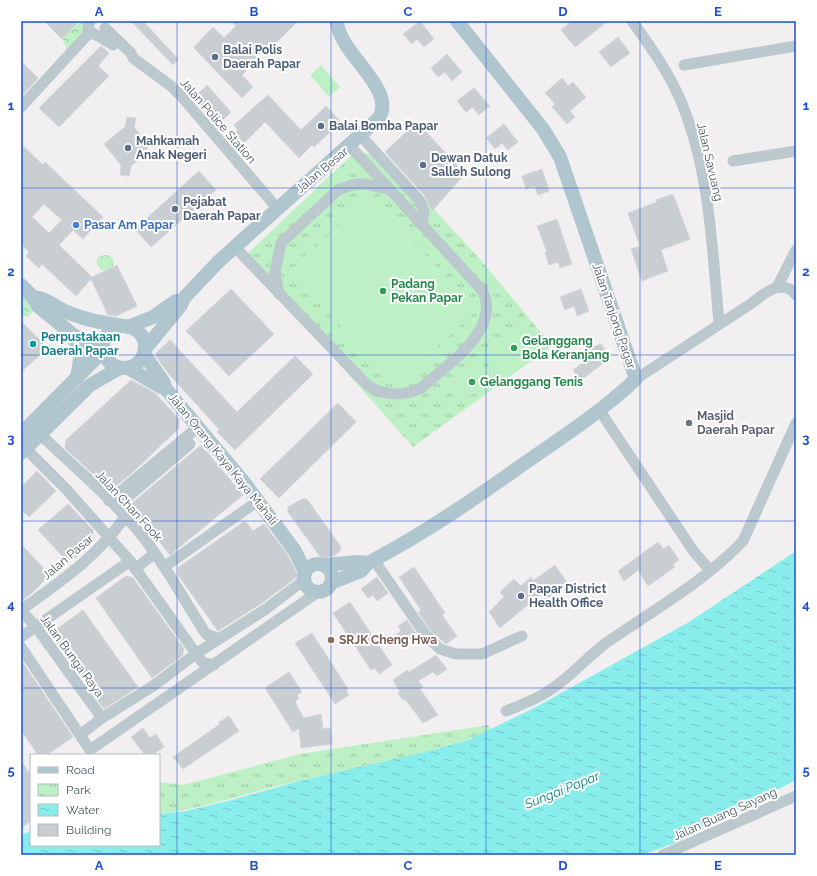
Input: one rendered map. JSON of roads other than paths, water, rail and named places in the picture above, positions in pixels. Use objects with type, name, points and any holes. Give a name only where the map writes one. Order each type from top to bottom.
[{"type":"main road","name":"Jalan Besar","points":[[144,351],[181,305],[184,298],[218,262],[277,208],[361,136],[383,112],[383,104],[376,87],[344,42],[337,21]]},
{"type":"main road","name":"Jalan Tanjong Pagar","points":[[318,592],[326,589],[331,583],[360,570],[371,561],[438,522],[600,411],[636,379],[560,157],[542,129],[457,21]]},
{"type":"main road","points":[[21,285],[33,297],[38,306],[72,334],[92,346],[103,350],[109,362],[124,368]]},
{"type":"main road","points":[[23,451],[90,385],[140,360],[144,351],[140,335],[126,326],[82,318],[66,312],[42,297],[33,297]]},
{"type":"main road","name":"Jalan Besar","points":[[126,326],[153,318],[177,300],[184,298]]},
{"type":"main road","points":[[21,434],[77,379],[103,350],[105,338],[108,334],[112,330],[126,326]]},
{"type":"main road","points":[[72,334],[81,354],[77,379]]},
{"type":"main road","name":"Jalan Orang Kaya Kaya Mahali","points":[[144,351],[164,383],[165,388],[258,501],[295,551],[312,570],[332,575],[331,583]]},
{"type":"main road","name":"Jalan Orang Kaya Kaya Mahali","points":[[124,368],[165,388]]},
{"type":"main road","points":[[318,592],[307,587],[312,570],[371,561]]},
{"type":"street","name":"Jalan Savuang","points":[[632,21],[667,75],[680,99],[699,158],[710,220],[719,323]]},
{"type":"street","points":[[21,107],[94,26]]},
{"type":"street","name":"Jalan Police Station","points":[[94,26],[104,38],[128,57],[133,58],[171,86],[277,208]]},
{"type":"street","points":[[684,65],[796,46]]},
{"type":"street","points":[[361,136],[420,201],[424,212],[422,225]]},
{"type":"street","points":[[235,247],[368,386],[383,393],[393,395],[411,393],[421,388],[474,341],[486,316],[486,298],[482,290],[350,146]]},
{"type":"street","points":[[733,161],[796,151]]},
{"type":"street","points":[[279,294],[275,272],[281,243],[338,190],[355,184],[365,184],[389,189]]},
{"type":"street","points":[[777,288],[796,250]]},
{"type":"street","points":[[636,379],[719,323],[752,303],[767,291],[777,288],[785,288],[796,295]]},
{"type":"street","points":[[600,411],[694,552],[710,570]]},
{"type":"street","points":[[506,711],[539,698],[551,690],[604,645],[710,570],[743,541],[796,423]]},
{"type":"street","points":[[113,504],[200,430]]},
{"type":"street","name":"Jalan Chan Fook","points":[[40,434],[125,517],[155,553],[206,634],[219,639]]},
{"type":"street","points":[[23,451],[66,489],[132,565],[204,663],[214,665]]},
{"type":"street","points":[[164,567],[258,501]]},
{"type":"street","name":"Jalan Pasar","points":[[21,610],[69,577],[110,539],[125,517]]},
{"type":"street","points":[[21,637],[132,565],[155,553]]},
{"type":"street","points":[[371,561],[426,634],[440,649],[456,654],[482,654],[522,636]]},
{"type":"street","points":[[80,735],[102,718],[153,686],[197,653],[266,609],[312,570]]},
{"type":"street","points":[[21,647],[90,750],[318,592]]},
{"type":"street","name":"Jalan Bunga Raya","points":[[21,610],[36,626],[102,718]]},
{"type":"street","name":"Jalan Buang Sayang","points":[[670,854],[796,796]]},
{"type":"water","name":"Sungai Papar","points":[[796,551],[796,780],[678,842],[642,855],[21,855],[21,835],[30,831],[30,846],[160,846],[160,814],[186,811],[228,801],[295,782],[433,750],[468,740],[534,708],[689,622]]},
{"type":"place","name":"Balai Polis Daerah Papar","points":[[215,57]]},
{"type":"place","name":"Balai Bomba Papar","points":[[321,126]]},
{"type":"place","name":"Mahkamah Anak Negeri","points":[[128,148]]},
{"type":"place","name":"Dewan Datuk Salleh Sulong","points":[[423,165]]},
{"type":"place","name":"Pejabat Daerah Papar","points":[[175,209]]},
{"type":"place","name":"Pasar Am Papar","points":[[76,225]]},
{"type":"place","name":"Padang Pekan Papar","points":[[383,291]]},
{"type":"place","name":"Perpustakaan Daerah Papar","points":[[33,344]]},
{"type":"place","name":"Gelanggang Bola Keranjang","points":[[514,348]]},
{"type":"place","name":"Gelanggang Tenis","points":[[472,382]]},
{"type":"place","name":"Masjid Daerah Papar","points":[[689,423]]},
{"type":"place","name":"Papar District Health Office","points":[[521,596]]},
{"type":"place","name":"SRJK Cheng Hwa","points":[[331,640]]}]
